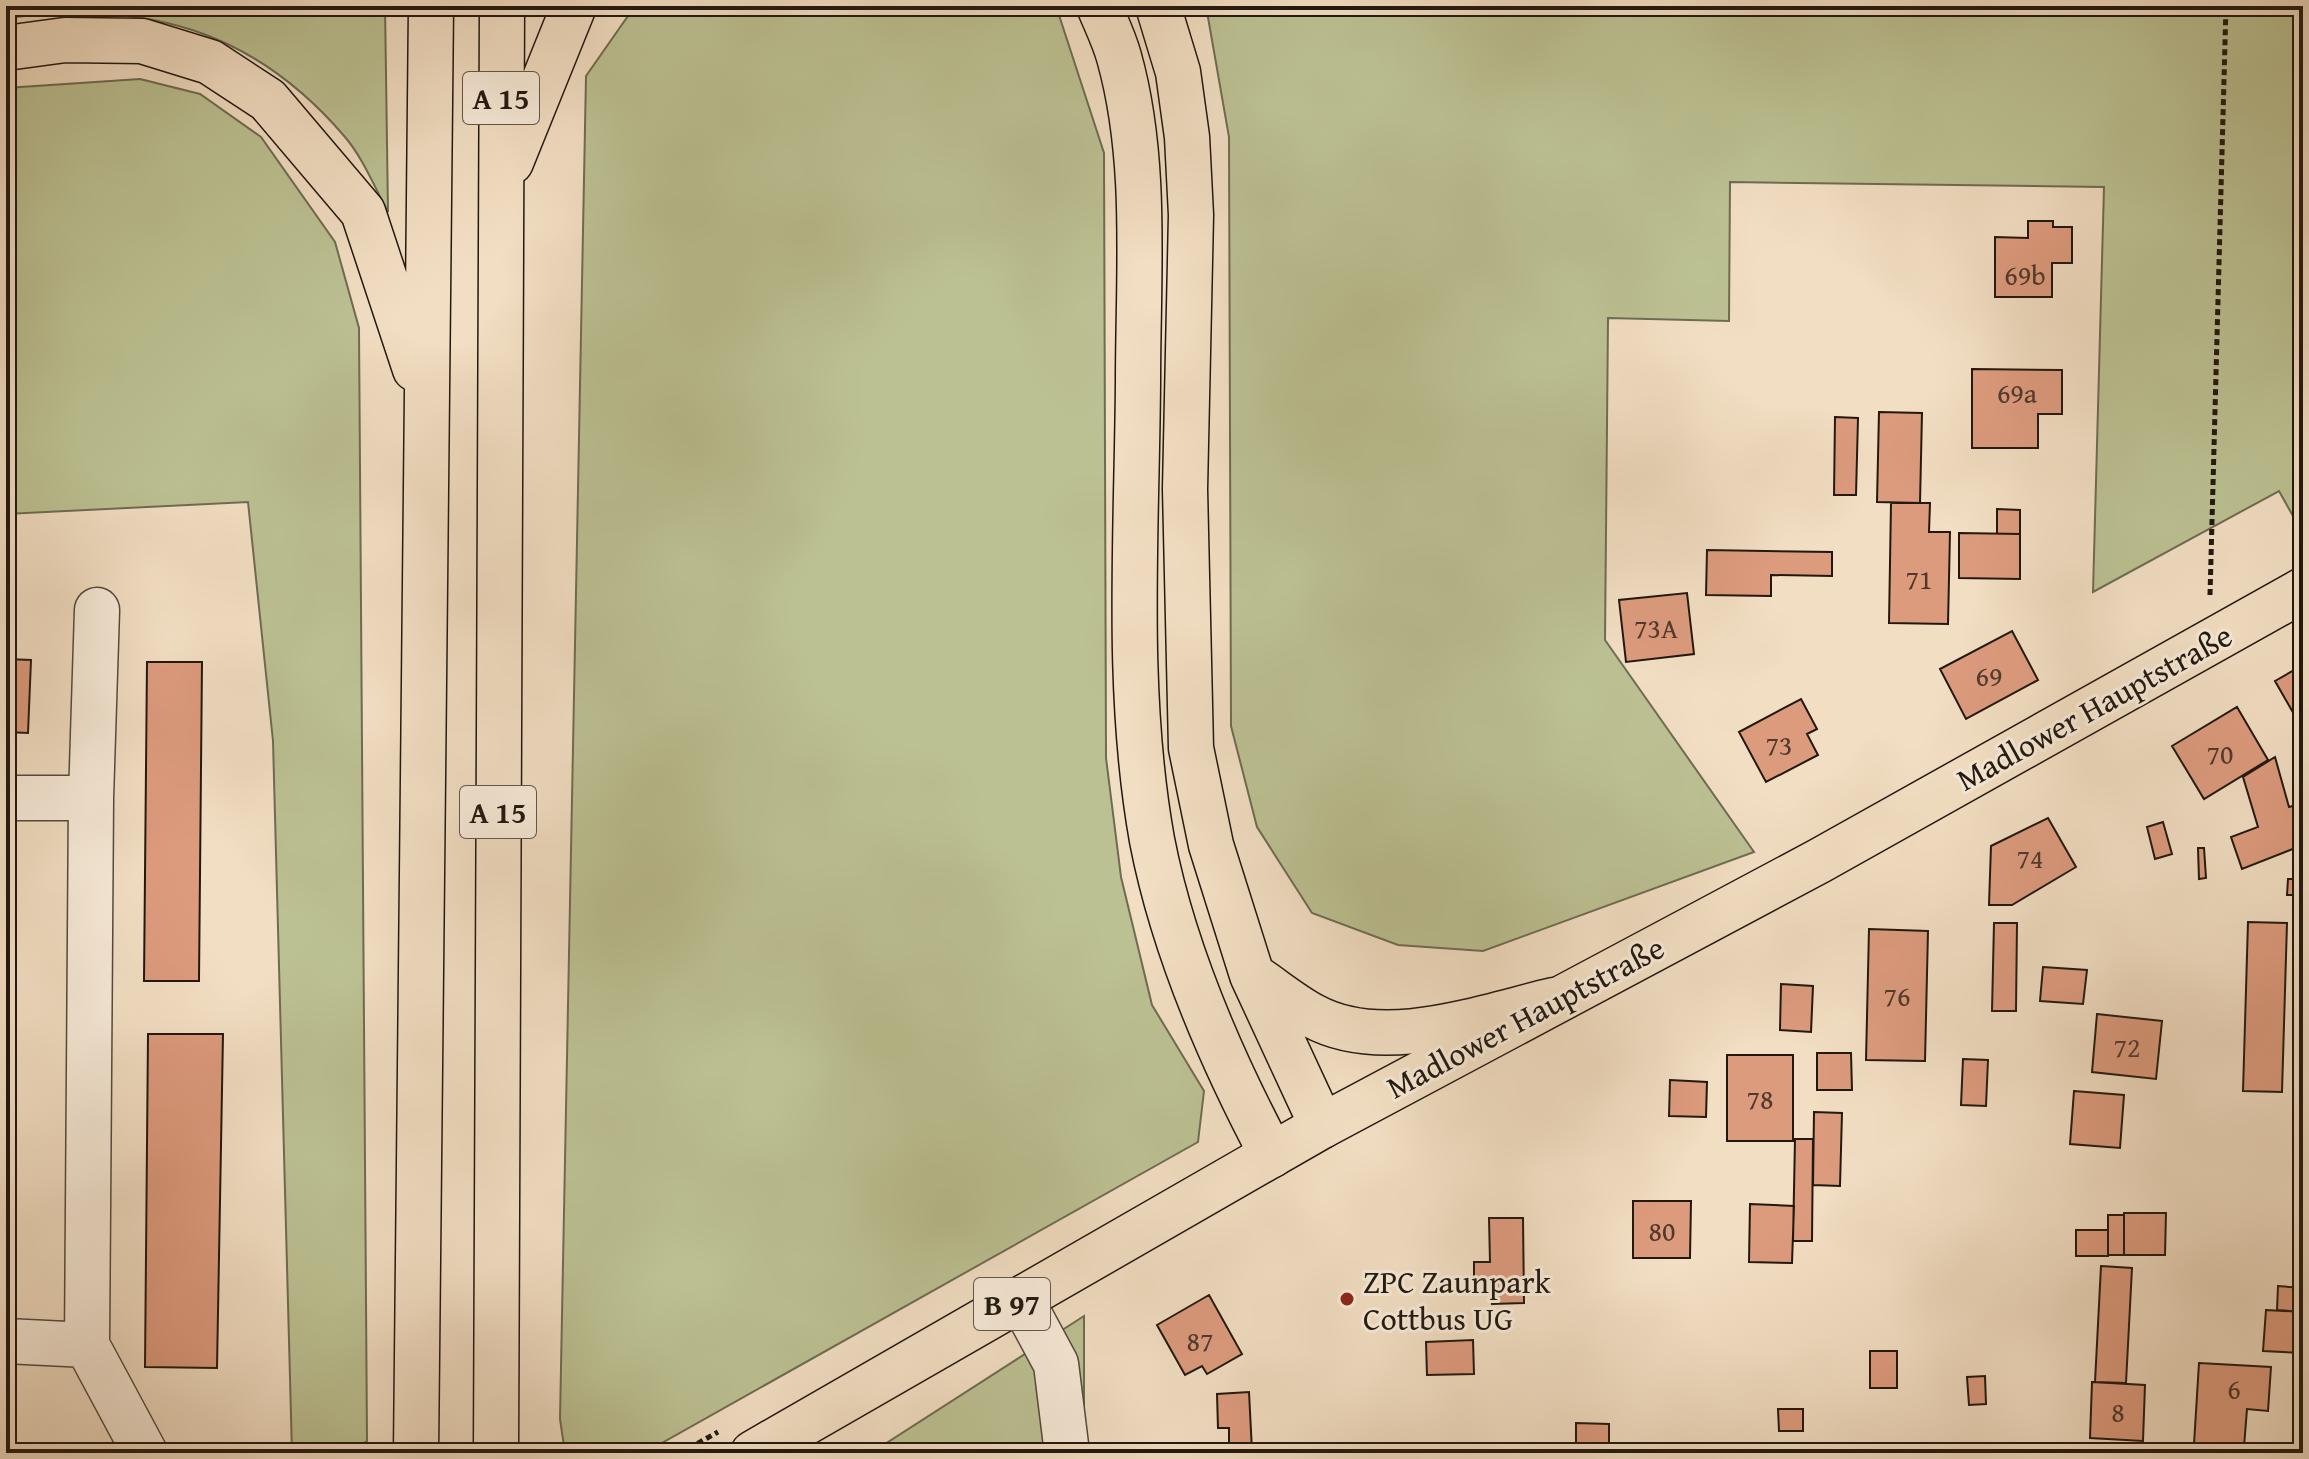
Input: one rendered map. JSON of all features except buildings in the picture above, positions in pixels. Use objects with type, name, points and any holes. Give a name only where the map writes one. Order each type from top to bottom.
[{"type":"main road","name":"A 15","points":[[416,1453],[431,6]]},
{"type":"main road","name":"A 15","points":[[496,1443],[502,6]]},
{"type":"main road","points":[[501,191],[574,6]]},
{"type":"main road","points":[[1099,6],[1119,56],[1127,97],[1138,217],[1137,667],[1142,764],[1153,841],[1193,984],[1272,1155]]},
{"type":"main road","points":[[1158,6],[1178,72],[1187,137],[1191,215],[1185,489],[1191,748],[1211,845],[1252,975],[1322,1126]]},
{"type":"main road","points":[[6,48],[65,40],[142,41],[210,62],[268,100],[363,212],[428,411]]},
{"type":"main road","name":"Madlower Hauptstraße","points":[[753,1453],[1322,1126],[1819,861],[2303,590]]},
{"type":"main road","points":[[1252,975],[1313,1016],[1370,1034],[1422,1029],[1554,1000]]},
{"type":"lane","points":[[97,610],[91,798],[87,1345],[145,1453]]},
{"type":"lane","points":[[6,798],[91,798]]},
{"type":"lane","points":[[1021,1299],[1056,1364],[1067,1453]]},
{"type":"lane","points":[[6,1341],[87,1345]]},
{"type":"path","points":[[2209,612],[2226,6]]},
{"type":"green space","points":[[6,6],[385,6],[388,212],[345,137],[310,100],[273,70],[234,47],[193,30],[150,19],[105,14],[6,18]]},
{"type":"green space","points":[[635,6],[1056,6],[1104,153],[1106,758],[1121,877],[1152,1005],[1204,1091],[1198,1142],[644,1453],[565,1453],[560,1419],[586,76]]},
{"type":"green space","points":[[1206,6],[2303,6],[2303,534],[2279,491],[2093,592],[2104,187],[1730,182],[1729,321],[1608,318],[1605,640],[1754,852],[1483,951],[1398,945],[1312,913],[1257,827],[1231,726],[1229,137]]},
{"type":"green space","points":[[140,79],[200,94],[261,137],[335,242],[359,328],[367,1441],[346,1453],[292,1453],[273,741],[248,502],[6,514],[6,88]]},
{"type":"green space","points":[[1084,1316],[1084,1453],[871,1453]]},
{"type":"place","name":"ZPC Zaunpark Cottbus UG","points":[[1347,1299]]}]
